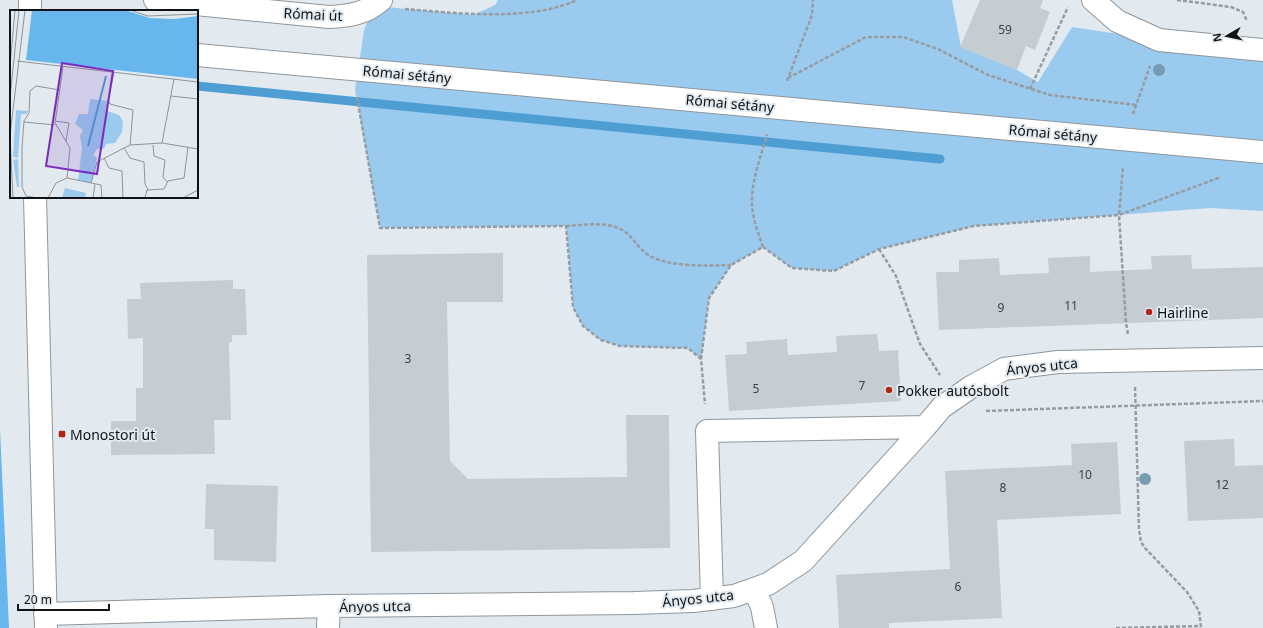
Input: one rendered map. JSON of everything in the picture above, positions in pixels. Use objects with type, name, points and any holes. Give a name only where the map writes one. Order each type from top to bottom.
[{"type":"street","name":"Római út","points":[[155,0],[329,17],[353,16],[377,3]]},
{"type":"street","points":[[1093,0],[1117,21],[1159,40],[1263,50]]},
{"type":"street","name":"Római sétány","points":[[198,55],[773,117],[1125,139],[1263,152]]},
{"type":"street","points":[[35,198],[45,621]]},
{"type":"street","name":"Ányos utca","points":[[45,621],[329,606],[634,603],[712,599],[734,596],[768,584],[804,561],[926,427],[942,407],[1004,369],[1058,362],[1263,358]]},
{"type":"street","points":[[712,599],[707,431],[926,427]]},
{"type":"street","points":[[754,589],[762,607],[766,628]]},
{"type":"street","points":[[328,628],[329,606]]},
{"type":"path","points":[[377,3],[474,15],[541,10],[569,4],[577,0]]},
{"type":"path","points":[[813,0],[812,15],[773,117],[760,157],[752,198],[755,225],[764,247],[792,268],[834,271],[879,249],[974,226],[1119,215],[1227,174]]},
{"type":"path","points":[[1030,89],[1071,0]]},
{"type":"path","points":[[1177,0],[1231,7],[1243,12],[1248,23]]},
{"type":"path","points":[[788,78],[866,37],[903,36],[938,49],[988,75],[1050,95],[1136,105]]},
{"type":"path","points":[[1116,628],[1200,627],[1199,611],[1187,592],[1140,542],[1134,361],[1126,323],[1119,215],[1125,139],[1159,40]]},
{"type":"path","points":[[356,90],[380,228],[605,225],[627,233],[649,256],[666,261],[715,266],[731,265],[764,247]]},
{"type":"path","points":[[566,226],[574,307],[583,326],[601,340],[620,346],[688,348],[701,359]]},
{"type":"path","points":[[879,249],[896,276],[920,344],[955,398]]},
{"type":"path","points":[[707,431],[704,376],[701,359],[709,298],[731,265]]},
{"type":"path","points":[[979,411],[1263,401]]},
{"type":"shaded area","points":[[498,0],[952,0],[961,47],[1017,70],[1038,82],[1072,27],[1159,40],[1263,50],[1263,211],[1210,208],[974,226],[879,249],[834,271],[792,268],[763,247],[731,265],[709,298],[701,359],[688,348],[620,346],[601,340],[583,326],[573,307],[566,226],[380,228],[355,90],[364,30],[374,6],[473,15],[495,5]]},
{"type":"shaded area","points":[[0,429],[9,628],[0,628]]},
{"type":"building","points":[[980,0],[1043,0],[1040,8],[1050,12],[1035,50],[1026,46],[1017,70],[960,47]]},
{"type":"building","points":[[503,253],[503,302],[447,302],[450,461],[468,479],[627,477],[626,415],[669,415],[670,548],[371,552],[367,255]]},
{"type":"building","points":[[1191,255],[1192,269],[1263,267],[1263,318],[939,330],[936,272],[959,272],[959,260],[999,258],[1000,275],[1049,273],[1048,258],[1090,256],[1090,272],[1152,269],[1151,256]]},
{"type":"building","points":[[233,280],[233,289],[245,289],[247,335],[232,335],[232,342],[229,343],[231,420],[214,420],[215,454],[111,455],[111,421],[136,421],[136,388],[143,388],[143,338],[128,339],[127,299],[141,299],[140,283]]},
{"type":"building","points":[[877,334],[879,351],[898,350],[901,401],[729,411],[725,355],[747,354],[746,342],[787,339],[788,355],[837,352],[836,336]]},
{"type":"building","points":[[1234,439],[1235,466],[1263,465],[1263,518],[1188,521],[1184,441]]},
{"type":"building","points":[[1117,442],[1121,514],[997,520],[1002,618],[889,623],[889,628],[839,628],[836,575],[950,569],[945,471],[1072,465],[1071,444]]},
{"type":"building","points":[[206,484],[278,486],[276,562],[214,560],[214,529],[205,529]]},
{"type":"waterway","points":[[198,86],[940,159]]},
{"type":"place","name":"Hairline","points":[[1149,312]]},
{"type":"place","name":"Pokker autósbolt","points":[[889,390]]},
{"type":"place","name":"Monostori út","points":[[62,434]]}]
